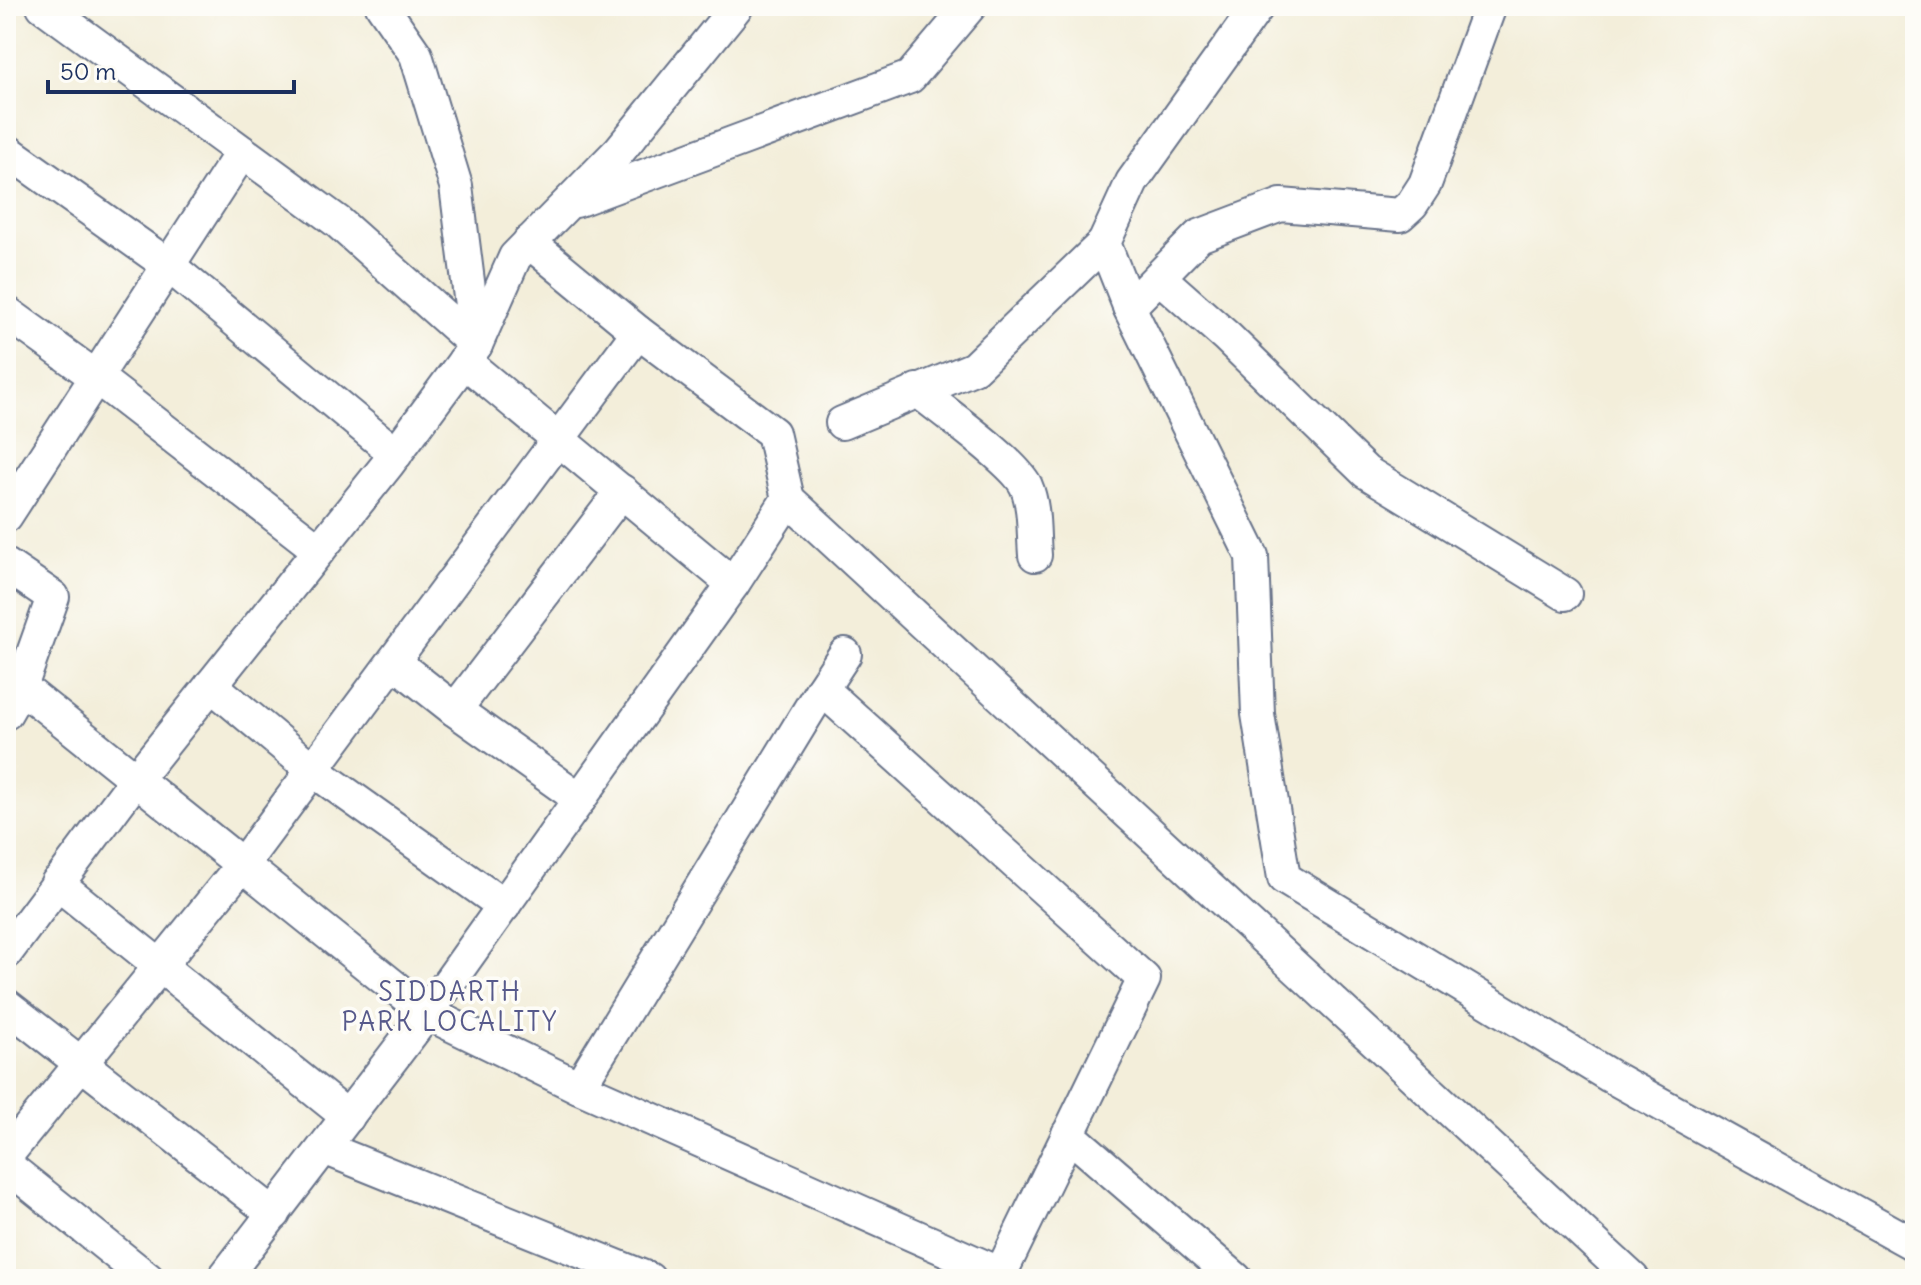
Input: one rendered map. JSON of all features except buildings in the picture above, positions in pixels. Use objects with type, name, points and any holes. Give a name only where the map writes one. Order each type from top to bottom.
[{"type":"street","points":[[43,6],[338,222],[559,439],[733,584]]},
{"type":"street","points":[[382,6],[416,55],[456,186],[470,353]]},
{"type":"street","points":[[6,953],[136,779],[396,454],[470,353],[515,257],[619,151],[737,6]]},
{"type":"street","points":[[565,206],[910,77],[970,6]]},
{"type":"street","points":[[842,423],[974,368],[1104,243],[1132,182],[1258,6]]},
{"type":"street","points":[[1129,307],[1199,236],[1281,205],[1400,215],[1412,204],[1425,184],[1490,6]]},
{"type":"street","points":[[6,150],[168,265],[396,454]]},
{"type":"street","points":[[6,516],[16,479],[96,377],[242,152]]},
{"type":"street","points":[[529,242],[638,332],[773,433],[788,499],[1633,1279]]},
{"type":"street","points":[[1104,243],[1129,307],[1252,556],[1258,714],[1284,878],[1610,1076],[1915,1245]]},
{"type":"street","points":[[1159,277],[1227,337],[1366,472],[1565,594]]},
{"type":"street","points":[[6,312],[96,377],[319,550]]},
{"type":"street","points":[[6,1156],[242,865],[638,332]]},
{"type":"street","points":[[917,390],[1011,466],[1025,483],[1031,501],[1035,555]]},
{"type":"street","points":[[455,710],[622,491]]},
{"type":"street","points":[[223,1279],[427,1013],[733,584],[788,499]]},
{"type":"street","points":[[6,565],[53,597],[13,700],[136,779],[427,1013],[579,1087],[1000,1276],[1144,979],[822,689]]},
{"type":"street","points":[[579,1087],[845,654]]},
{"type":"street","points":[[394,662],[455,710],[580,799]]},
{"type":"street","points":[[211,685],[313,770],[504,906]]},
{"type":"street","points":[[57,883],[348,1117]]},
{"type":"street","points":[[6,1005],[274,1214]]},
{"type":"street","points":[[1068,1134],[1236,1279]]},
{"type":"street","points":[[324,1148],[649,1279]]},
{"type":"street","points":[[6,1165],[148,1279]]},
{"type":"district","name":"SIDDARTH PARK LOCALITY","points":[[450,1007]]}]
